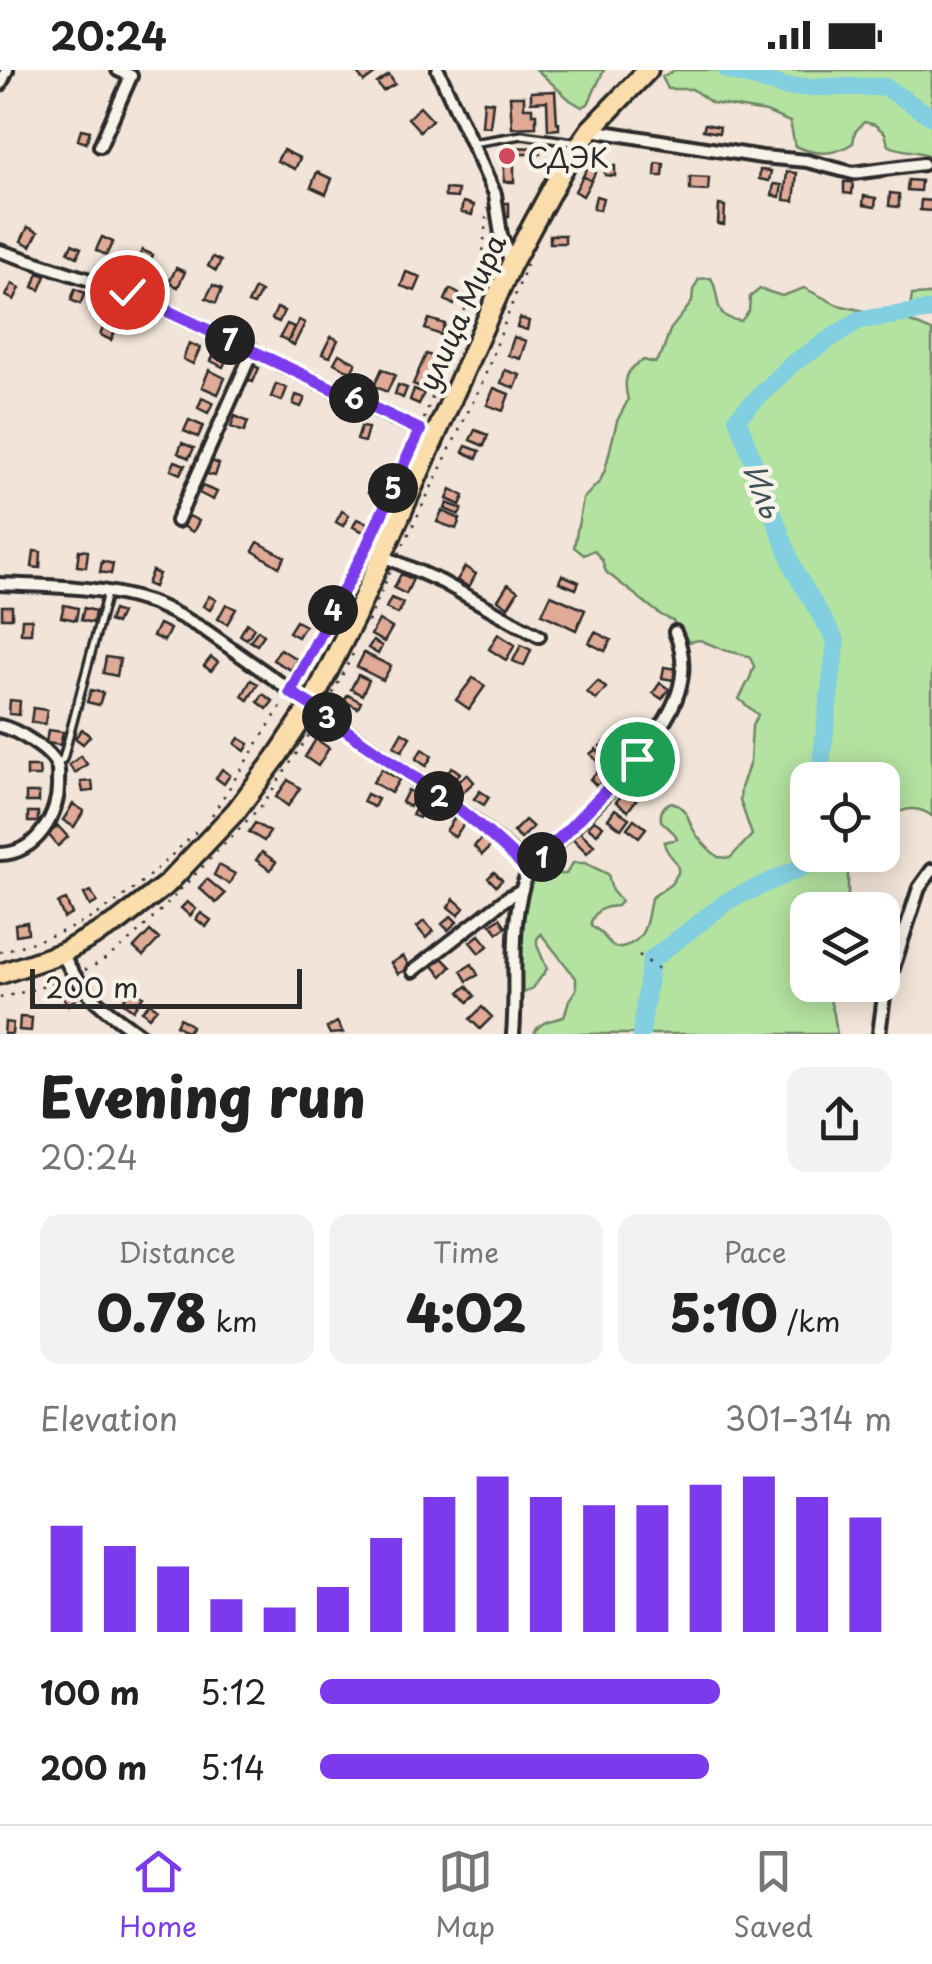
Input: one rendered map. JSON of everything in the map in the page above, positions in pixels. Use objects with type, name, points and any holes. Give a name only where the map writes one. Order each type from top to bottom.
[{"type":"highway","name":"улица Мира","points":[[0,974],[62,953],[118,922],[167,884],[236,811],[276,758],[311,705],[355,616],[427,433],[511,265],[586,136],[648,70]]},
{"type":"street","points":[[0,85],[7,70]]},
{"type":"street","points":[[100,146],[131,76],[118,70]]},
{"type":"street","points":[[438,70],[495,194],[501,236],[511,265]]},
{"type":"street","points":[[586,136],[807,161],[853,173],[922,164]]},
{"type":"street","points":[[0,251],[127,292],[427,433]]},
{"type":"street","points":[[177,521],[253,350]]},
{"type":"street","points":[[380,555],[442,582],[539,636]]},
{"type":"street","points":[[0,584],[107,593],[145,600],[167,609],[205,630],[474,820],[528,871]]},
{"type":"street","points":[[513,1034],[520,891],[528,871],[637,759],[662,723],[678,694],[683,669],[683,649],[676,632]]},
{"type":"street","points":[[0,726],[17,730],[49,756],[57,766],[58,790],[48,825],[28,844],[9,854],[0,854]]},
{"type":"street","points":[[879,1034],[884,996],[919,888],[932,870]]},
{"type":"street","points":[[413,971],[520,891]]},
{"type":"street","points":[[62,953],[74,978],[97,1004],[140,1034]]},
{"type":"lane","points":[[472,142],[522,135],[586,136]]},
{"type":"lane","points":[[57,766],[63,759],[107,593]]},
{"type":"path","points":[[208,822],[290,692],[427,433],[476,280],[488,203],[495,194]]},
{"type":"path","points":[[0,952],[41,940],[101,912],[195,833]]},
{"type":"path","points":[[638,956],[661,971]]},
{"type":"green space","points":[[537,70],[604,70],[588,104],[582,107]]},
{"type":"green space","points":[[675,70],[932,70],[932,157],[888,145],[885,133],[864,122],[855,132],[853,143],[846,147],[825,153],[803,149],[795,146],[790,122],[766,112],[712,103],[692,89],[668,89],[662,77]]},
{"type":"green space","points":[[711,278],[721,311],[731,319],[741,321],[749,311],[750,297],[760,289],[782,296],[804,288],[838,305],[908,321],[932,331],[932,816],[919,810],[900,812],[900,762],[790,762],[790,872],[848,872],[848,892],[790,892],[790,1002],[831,1002],[837,1034],[534,1034],[543,1024],[564,1017],[576,990],[576,978],[541,934],[537,945],[547,969],[533,988],[522,994],[518,990],[521,911],[535,870],[540,866],[549,874],[566,874],[573,863],[585,863],[608,874],[612,891],[621,901],[598,911],[591,922],[619,948],[638,939],[645,927],[651,898],[671,884],[678,873],[664,842],[677,839],[661,821],[666,805],[672,802],[684,810],[698,837],[718,857],[730,858],[752,835],[740,800],[750,762],[752,726],[758,715],[739,699],[754,666],[749,656],[700,640],[689,642],[673,621],[606,572],[594,550],[584,555],[574,547],[583,499],[605,470],[617,421],[628,400],[629,372],[644,360],[655,363],[670,330],[692,302],[699,279]]},
{"type":"green space","points":[[932,294],[932,316],[910,307],[912,295]]},
{"type":"building","points":[[380,70],[364,82],[356,72]]},
{"type":"building","points":[[389,75],[395,84],[383,91],[377,83]]},
{"type":"building","points":[[555,91],[559,129],[548,130],[547,101],[531,102],[531,92]]},
{"type":"building","points":[[510,96],[524,96],[524,108],[532,108],[532,114],[536,114],[536,127],[512,128]]},
{"type":"building","points":[[484,101],[493,102],[490,127],[482,126]]},
{"type":"building","points":[[420,107],[432,120],[420,131],[408,118]]},
{"type":"building","points":[[705,124],[720,127],[719,133],[703,130]]},
{"type":"building","points":[[81,129],[90,131],[86,143],[78,140]]},
{"type":"building","points":[[504,147],[540,148],[540,154],[514,154],[514,182],[504,182]]},
{"type":"building","points":[[283,150],[300,158],[295,169],[277,161]]},
{"type":"building","points":[[656,163],[664,164],[663,176],[655,176]]},
{"type":"building","points":[[588,166],[596,171],[591,181],[583,176]]},
{"type":"building","points":[[605,166],[615,166],[615,176],[605,175]]},
{"type":"building","points":[[760,170],[771,171],[769,181],[759,179]]},
{"type":"building","points":[[317,172],[332,179],[326,194],[311,187]]},
{"type":"building","points":[[787,172],[797,173],[794,201],[784,200]]},
{"type":"building","points":[[583,176],[591,181],[583,196],[575,191]]},
{"type":"building","points":[[690,177],[709,178],[708,191],[690,190]]},
{"type":"building","points":[[908,180],[921,181],[920,191],[907,190]]},
{"type":"building","points":[[844,182],[853,182],[852,194],[844,193]]},
{"type":"building","points":[[774,184],[782,185],[780,197],[772,195]]},
{"type":"building","points":[[445,189],[458,190],[457,198],[445,197]]},
{"type":"building","points":[[890,193],[899,194],[899,207],[889,206]]},
{"type":"building","points":[[596,196],[603,198],[600,210],[593,209]]},
{"type":"building","points":[[864,196],[876,198],[875,207],[863,205]]},
{"type":"building","points":[[921,200],[932,201],[932,211],[920,210]]},
{"type":"building","points":[[463,202],[474,205],[472,215],[461,212]]},
{"type":"building","points":[[503,203],[509,203],[509,217],[503,217]]},
{"type":"building","points":[[719,205],[725,206],[724,225],[718,224]]},
{"type":"building","points":[[28,227],[38,232],[31,246],[21,241]]},
{"type":"building","points":[[550,235],[565,235],[565,243],[550,243]]},
{"type":"building","points":[[102,237],[113,242],[106,255],[96,250]]},
{"type":"building","points":[[72,244],[81,248],[77,257],[68,252]]},
{"type":"building","points":[[142,250],[153,255],[148,267],[137,262]]},
{"type":"building","points":[[213,257],[221,261],[216,271],[208,266]]},
{"type":"building","points":[[176,268],[185,272],[178,287],[169,283]]},
{"type":"building","points":[[406,272],[421,277],[415,291],[401,286]]},
{"type":"building","points":[[38,273],[46,276],[40,290],[33,287]]},
{"type":"building","points":[[12,284],[20,288],[14,300],[6,296]]},
{"type":"building","points":[[213,285],[222,289],[216,303],[206,298]]},
{"type":"building","points":[[75,289],[85,293],[80,304],[71,300]]},
{"type":"building","points":[[255,289],[261,292],[254,305],[248,303]]},
{"type":"building","points":[[450,289],[459,294],[454,305],[445,300]]},
{"type":"building","points":[[96,297],[105,302],[99,313],[91,309]]},
{"type":"building","points":[[277,308],[284,311],[279,322],[272,319]]},
{"type":"building","points":[[128,309],[134,312],[128,327],[122,325]]},
{"type":"building","points":[[139,313],[147,317],[143,327],[134,323]]},
{"type":"building","points":[[520,318],[529,321],[527,330],[517,327]]},
{"type":"building","points":[[429,319],[445,324],[441,335],[425,329]]},
{"type":"building","points":[[299,320],[305,323],[294,345],[288,342]]},
{"type":"building","points":[[106,322],[117,327],[111,340],[100,335]]},
{"type":"building","points":[[287,324],[294,327],[288,341],[280,337]]},
{"type":"building","points":[[331,336],[338,340],[330,357],[322,354]]},
{"type":"building","points":[[514,337],[526,341],[520,359],[508,355]]},
{"type":"building","points":[[189,343],[200,348],[193,364],[183,359]]},
{"type":"building","points":[[216,350],[228,356],[223,367],[211,361]]},
{"type":"building","points":[[339,354],[356,363],[351,372],[334,363]]},
{"type":"building","points":[[426,354],[441,359],[429,390],[413,384]]},
{"type":"building","points":[[252,365],[259,368],[253,382],[246,379]]},
{"type":"building","points":[[382,369],[395,375],[387,392],[374,386]]},
{"type":"building","points":[[209,370],[225,378],[218,394],[202,387]]},
{"type":"building","points":[[505,370],[520,375],[515,388],[501,383]]},
{"type":"building","points":[[276,384],[287,388],[282,401],[271,397]]},
{"type":"building","points":[[398,385],[407,388],[403,398],[395,394]]},
{"type":"building","points":[[494,388],[509,394],[503,411],[487,405]]},
{"type":"building","points":[[414,389],[424,393],[419,404],[410,400]]},
{"type":"building","points":[[296,395],[305,398],[301,407],[293,404]]},
{"type":"building","points":[[202,398],[213,403],[208,413],[198,408]]},
{"type":"building","points":[[235,416],[248,422],[244,432],[231,427]]},
{"type":"building","points":[[189,420],[203,426],[198,437],[184,431]]},
{"type":"building","points":[[361,427],[368,428],[364,442],[357,440]]},
{"type":"building","points":[[475,430],[488,435],[484,446],[470,440]]},
{"type":"building","points":[[182,443],[194,448],[189,458],[178,453]]},
{"type":"building","points":[[466,446],[480,451],[477,458],[463,452]]},
{"type":"building","points":[[175,461],[185,465],[180,474],[171,470]]},
{"type":"building","points":[[212,461],[219,464],[215,476],[207,474]]},
{"type":"building","points":[[372,481],[386,487],[382,499],[368,493]]},
{"type":"building","points":[[202,486],[217,492],[213,500],[199,493]]},
{"type":"building","points":[[451,489],[464,496],[460,505],[447,499]]},
{"type":"building","points":[[447,503],[462,509],[459,515],[445,509]]},
{"type":"building","points":[[342,511],[349,515],[343,526],[336,522]]},
{"type":"building","points":[[442,511],[460,519],[456,529],[437,522]]},
{"type":"building","points":[[189,516],[199,521],[193,532],[183,526]]},
{"type":"building","points":[[357,519],[368,523],[364,532],[353,527]]},
{"type":"building","points":[[258,542],[285,557],[279,567],[253,551]]},
{"type":"building","points":[[79,550],[88,551],[86,567],[77,566]]},
{"type":"building","points":[[34,551],[41,552],[40,568],[32,567]]},
{"type":"building","points":[[102,561],[113,564],[111,574],[100,572]]},
{"type":"building","points":[[465,567],[476,574],[469,587],[457,580]]},
{"type":"building","points":[[152,571],[159,574],[154,587],[147,584]]},
{"type":"building","points":[[401,574],[413,579],[406,594],[394,588]]},
{"type":"building","points":[[562,575],[579,582],[576,589],[559,582]]},
{"type":"building","points":[[508,584],[518,591],[508,607],[498,600]]},
{"type":"building","points":[[551,595],[585,610],[576,630],[542,614]]},
{"type":"building","points":[[209,596],[216,600],[210,610],[203,606]]},
{"type":"building","points":[[391,598],[403,603],[398,614],[386,608]]},
{"type":"building","points":[[226,604],[236,609],[227,624],[218,619]]},
{"type":"building","points":[[64,605],[78,608],[76,620],[61,617]]},
{"type":"building","points":[[2,606],[12,606],[12,618],[2,618]]},
{"type":"building","points":[[84,608],[95,611],[93,623],[81,620]]},
{"type":"building","points":[[113,610],[121,613],[116,624],[109,621]]},
{"type":"building","points":[[22,619],[32,619],[31,633],[21,633]]},
{"type":"building","points":[[379,620],[392,628],[384,642],[371,635]]},
{"type":"building","points":[[296,621],[305,626],[298,637],[289,632]]},
{"type":"building","points":[[247,623],[254,628],[247,639],[240,635]]},
{"type":"building","points":[[159,624],[170,629],[164,641],[153,636]]},
{"type":"building","points":[[258,630],[264,635],[257,645],[250,641]]},
{"type":"building","points":[[595,632],[611,640],[605,651],[589,643]]},
{"type":"building","points":[[498,634],[515,645],[506,660],[489,649]]},
{"type":"building","points":[[373,641],[382,646],[378,654],[368,648]]},
{"type":"building","points":[[521,645],[531,650],[524,666],[513,661]]},
{"type":"building","points":[[280,649],[297,659],[291,670],[273,660]]},
{"type":"building","points":[[364,653],[391,666],[383,680],[357,667]]},
{"type":"building","points":[[106,657],[120,659],[117,676],[103,673]]},
{"type":"building","points":[[211,657],[218,662],[211,671],[204,666]]},
{"type":"building","points":[[664,667],[676,669],[674,680],[662,678]]},
{"type":"building","points":[[358,675],[369,680],[362,695],[351,689]]},
{"type":"building","points":[[473,678],[485,686],[469,709],[456,700]]},
{"type":"building","points":[[251,680],[258,684],[248,700],[242,696]]},
{"type":"building","points":[[598,681],[606,688],[596,700],[587,692]]},
{"type":"building","points":[[660,683],[669,689],[662,699],[653,693]]},
{"type":"building","points":[[91,690],[103,693],[99,705],[87,702]]},
{"type":"building","points":[[263,694],[273,701],[267,709],[258,702]]},
{"type":"building","points":[[348,695],[361,702],[358,708],[344,701]]},
{"type":"building","points":[[10,700],[20,701],[19,715],[9,714]]},
{"type":"building","points":[[33,708],[47,710],[45,724],[31,722]]},
{"type":"building","points":[[82,729],[90,736],[83,744],[75,738]]},
{"type":"building","points":[[48,730],[63,732],[60,745],[46,743]]},
{"type":"building","points":[[402,732],[410,737],[402,751],[394,746]]},
{"type":"building","points":[[239,738],[249,744],[245,751],[235,744]]},
{"type":"building","points":[[316,739],[329,748],[318,766],[305,757]]},
{"type":"building","points":[[608,740],[615,750],[607,756],[600,746]]},
{"type":"building","points":[[659,741],[671,748],[663,760],[651,753]]},
{"type":"building","points":[[422,749],[432,756],[426,766],[416,759]]},
{"type":"building","points":[[596,749],[605,759],[600,764],[590,754]]},
{"type":"building","points":[[81,756],[87,764],[75,773],[69,765]]},
{"type":"building","points":[[649,757],[658,762],[651,773],[642,767]]},
{"type":"building","points":[[27,767],[39,767],[40,776],[27,776]]},
{"type":"building","points":[[452,767],[460,773],[452,783],[444,776]]},
{"type":"building","points":[[222,769],[230,775],[224,784],[216,778]]},
{"type":"building","points":[[382,769],[399,780],[391,793],[373,782]]},
{"type":"building","points":[[597,772],[604,780],[597,786],[590,779]]},
{"type":"building","points":[[467,774],[474,782],[462,793],[455,785]]},
{"type":"building","points":[[640,774],[648,781],[642,788],[634,782]]},
{"type":"building","points":[[288,780],[300,788],[288,806],[276,797]]},
{"type":"building","points":[[92,781],[93,791],[83,792],[81,782]]},
{"type":"building","points":[[626,789],[638,797],[628,811],[616,802]]},
{"type":"building","points":[[408,790],[416,794],[410,807],[402,802]]},
{"type":"building","points":[[480,791],[489,797],[484,805],[474,799]]},
{"type":"building","points":[[26,793],[39,793],[39,802],[26,802]]},
{"type":"building","points":[[367,794],[378,799],[374,807],[363,802]]},
{"type":"building","points":[[423,796],[429,800],[419,818],[412,815]]},
{"type":"building","points":[[73,804],[84,811],[74,827],[63,820]]},
{"type":"building","points":[[434,806],[444,812],[438,820],[429,814]]},
{"type":"building","points":[[615,809],[629,818],[621,829],[608,819]]},
{"type":"building","points":[[28,812],[38,812],[38,822],[28,822]]},
{"type":"building","points":[[456,816],[465,822],[455,837],[446,831]]},
{"type":"building","points":[[634,819],[646,828],[639,837],[627,828]]},
{"type":"building","points":[[525,820],[533,827],[521,839],[513,832]]},
{"type":"building","points":[[594,820],[603,826],[597,834],[588,827]]},
{"type":"building","points":[[255,823],[270,832],[264,841],[249,832]]},
{"type":"building","points":[[58,826],[68,837],[58,846],[48,834]]},
{"type":"building","points":[[578,830],[594,845],[587,853],[571,837]]},
{"type":"building","points":[[482,838],[491,846],[482,855],[474,846]]},
{"type":"building","points":[[262,852],[276,862],[270,870],[256,860]]},
{"type":"building","points":[[219,865],[235,874],[229,884],[214,875]]},
{"type":"building","points":[[494,872],[502,880],[496,886],[488,878]]},
{"type":"building","points":[[207,879],[225,894],[216,903],[199,888]]},
{"type":"building","points":[[91,891],[97,902],[90,906],[84,894]]},
{"type":"building","points":[[454,899],[464,908],[458,915],[448,907]]},
{"type":"building","points":[[66,900],[72,914],[64,918],[58,903]]},
{"type":"building","points":[[187,902],[196,909],[190,916],[181,908]]},
{"type":"building","points":[[201,913],[211,920],[206,927],[196,919]]},
{"type":"building","points":[[451,916],[457,922],[448,930],[442,924]]},
{"type":"building","points":[[500,918],[506,927],[498,933],[491,924]]},
{"type":"building","points":[[424,921],[433,931],[426,938],[417,927]]},
{"type":"building","points":[[27,922],[28,933],[16,935],[15,924]]},
{"type":"building","points":[[150,931],[159,939],[143,956],[134,948]]},
{"type":"building","points":[[479,935],[488,946],[479,953],[470,942]]},
{"type":"building","points":[[403,956],[410,967],[398,974],[391,963]]},
{"type":"building","points":[[442,958],[451,967],[442,976],[433,966]]},
{"type":"building","points":[[472,964],[478,975],[467,981],[461,971]]},
{"type":"building","points":[[69,982],[80,996],[68,1005],[58,991]]},
{"type":"building","points":[[467,986],[475,996],[468,1002],[460,992]]},
{"type":"building","points":[[132,988],[143,996],[133,1010],[122,1002]]},
{"type":"building","points":[[150,1003],[157,1008],[149,1017],[142,1011]]},
{"type":"building","points":[[482,1007],[492,1017],[480,1029],[470,1019]]},
{"type":"building","points":[[20,1017],[32,1018],[31,1031],[19,1030]]},
{"type":"building","points":[[180,1018],[192,1026],[187,1032],[176,1025]]},
{"type":"building","points":[[5,1022],[13,1023],[12,1034],[4,1034]]},
{"type":"building","points":[[337,1022],[343,1033],[330,1034],[327,1028]]},
{"type":"waterway","name":"Иль","points":[[727,70],[786,87],[885,87],[932,117]]},
{"type":"waterway","name":"Иль","points":[[821,762],[836,641],[795,572],[737,418],[792,364],[859,320],[932,310]]},
{"type":"waterway","name":"Иль","points":[[641,1034],[651,960],[729,900],[791,872]]},
{"type":"place","name":"СДЭК","points":[[507,156]]},
{"type":"route","points":[[127,292],[420,430],[367,546],[290,692],[474,820],[528,871],[637,759]]}]
